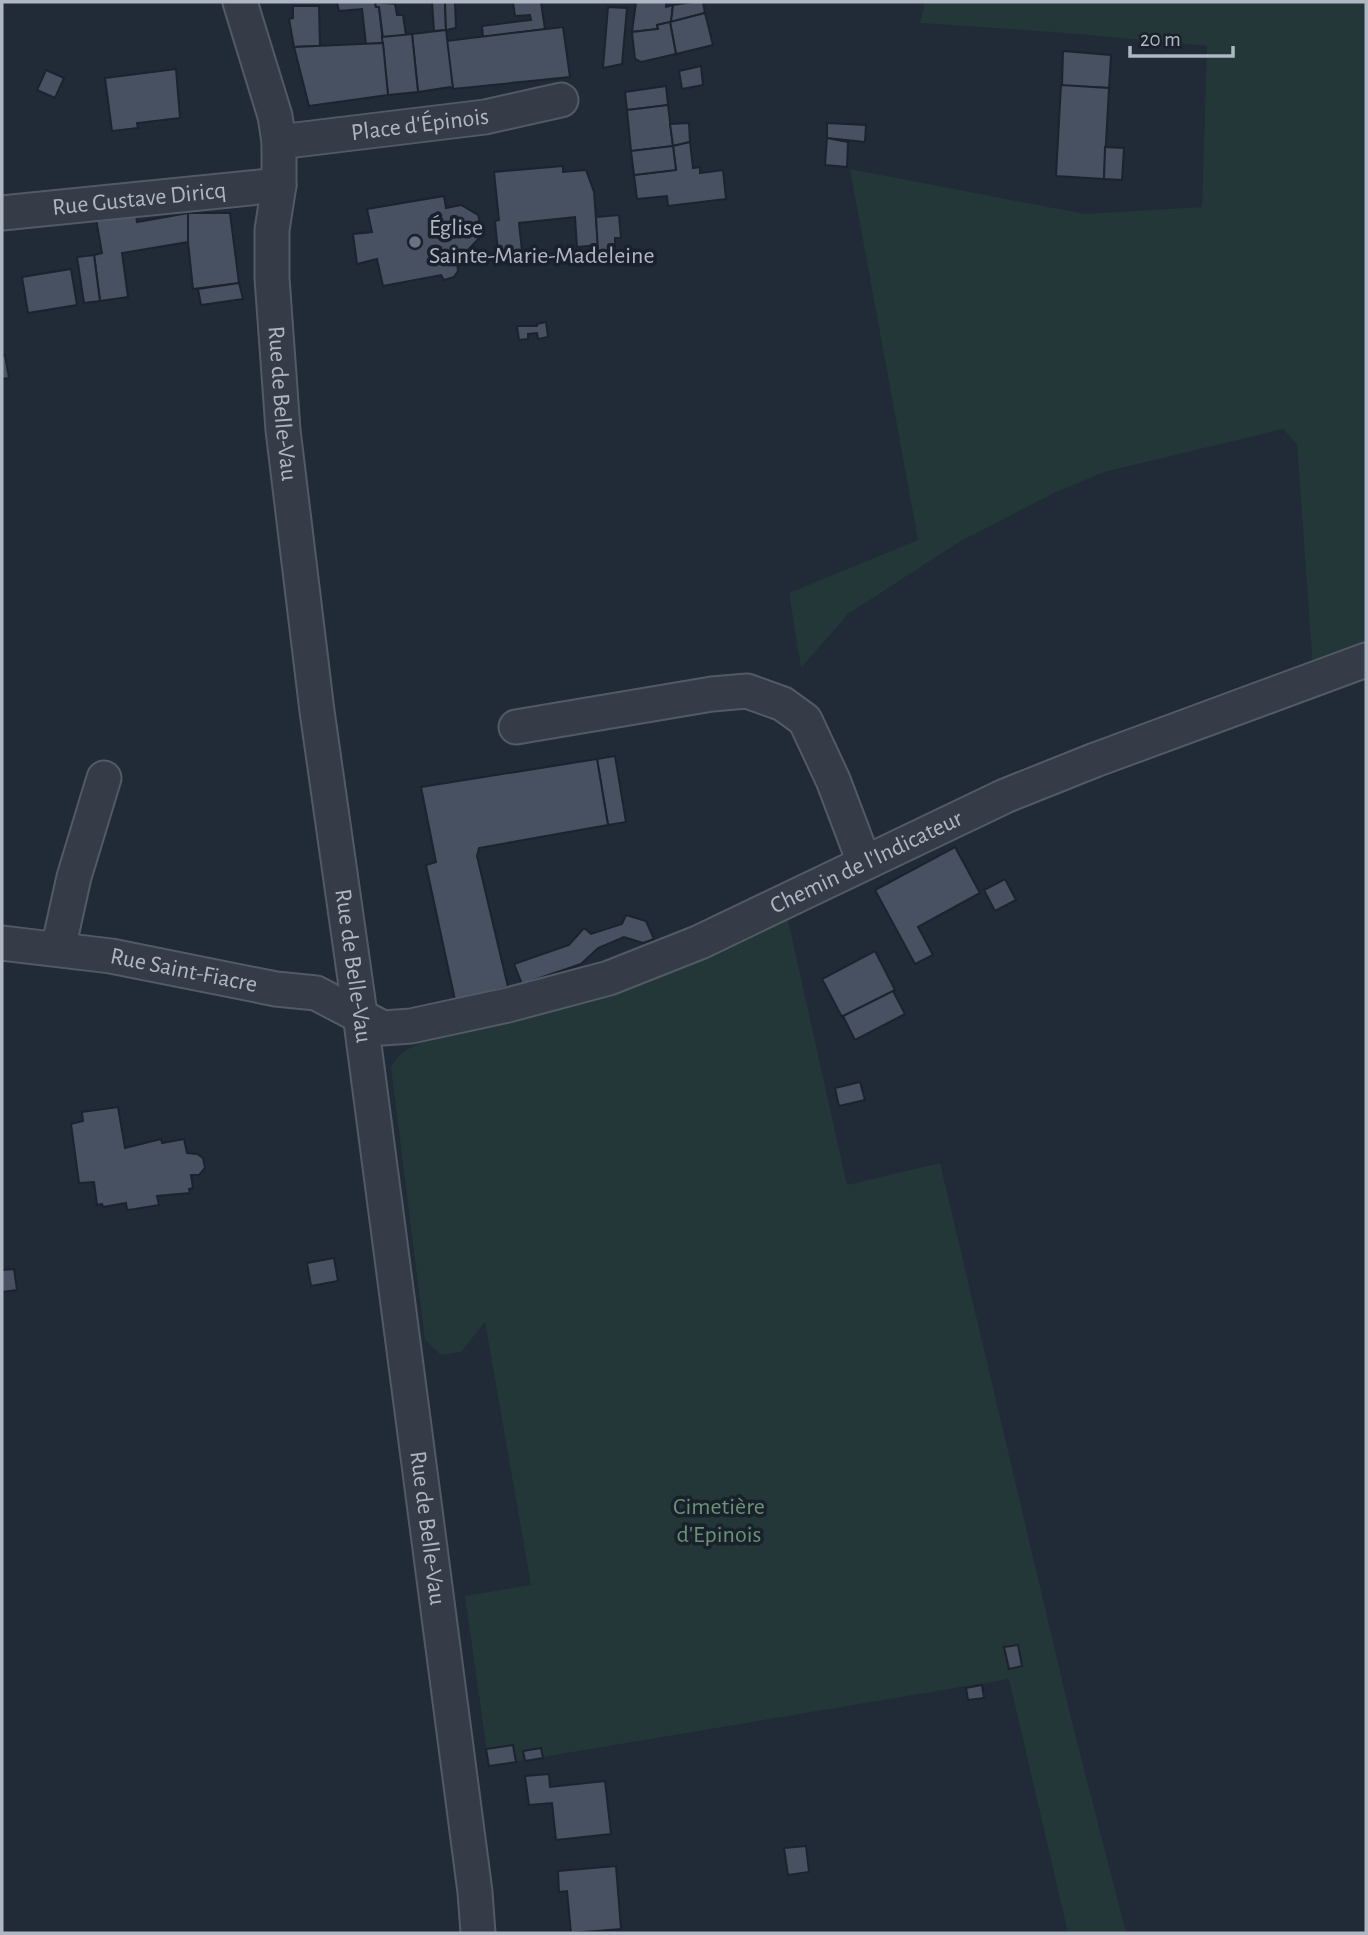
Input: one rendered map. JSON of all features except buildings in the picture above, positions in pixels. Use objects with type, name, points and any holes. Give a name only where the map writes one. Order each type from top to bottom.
[{"type":"street","name":"Rue de Belle-Vau","points":[[240,2],[275,116],[279,142],[278,185],[272,230],[272,278],[283,430],[317,711],[426,1506],[478,1933]]},
{"type":"street","name":"Place d'Épinois","points":[[279,142],[485,117],[561,100]]},
{"type":"street","name":"Rue Gustave Diricq","points":[[2,213],[278,185]]},
{"type":"street","name":"Chemin de l'Indicateur","points":[[360,1014],[383,1028],[411,1026],[508,1006],[609,978],[699,942],[1005,796],[1366,660]]},
{"type":"street","points":[[516,727],[712,694],[747,691],[783,704],[805,720],[833,780],[864,862]]},
{"type":"street","points":[[58,949],[74,877],[104,778]]},
{"type":"street","name":"Rue Saint-Fiacre","points":[[2,943],[137,960],[276,989],[316,993],[360,1014]]},
{"type":"green space","points":[[925,2],[1366,2],[1366,648],[1313,668],[1297,444],[1283,429],[1104,472],[1054,493],[959,542],[848,614],[801,668],[789,593],[918,540],[850,169],[1085,214],[1202,207],[1207,46],[920,23]]},
{"type":"green space","name":"Cimetière d'Epinois","points":[[786,911],[847,1185],[940,1163],[1071,1718],[1126,1933],[1068,1933],[1009,1679],[489,1766],[465,1596],[531,1585],[485,1322],[461,1352],[441,1355],[425,1340],[391,1067],[406,1051],[435,1032]]},
{"type":"place","name":"Église Sainte-Marie-Madeleine","points":[[415,242]]}]
